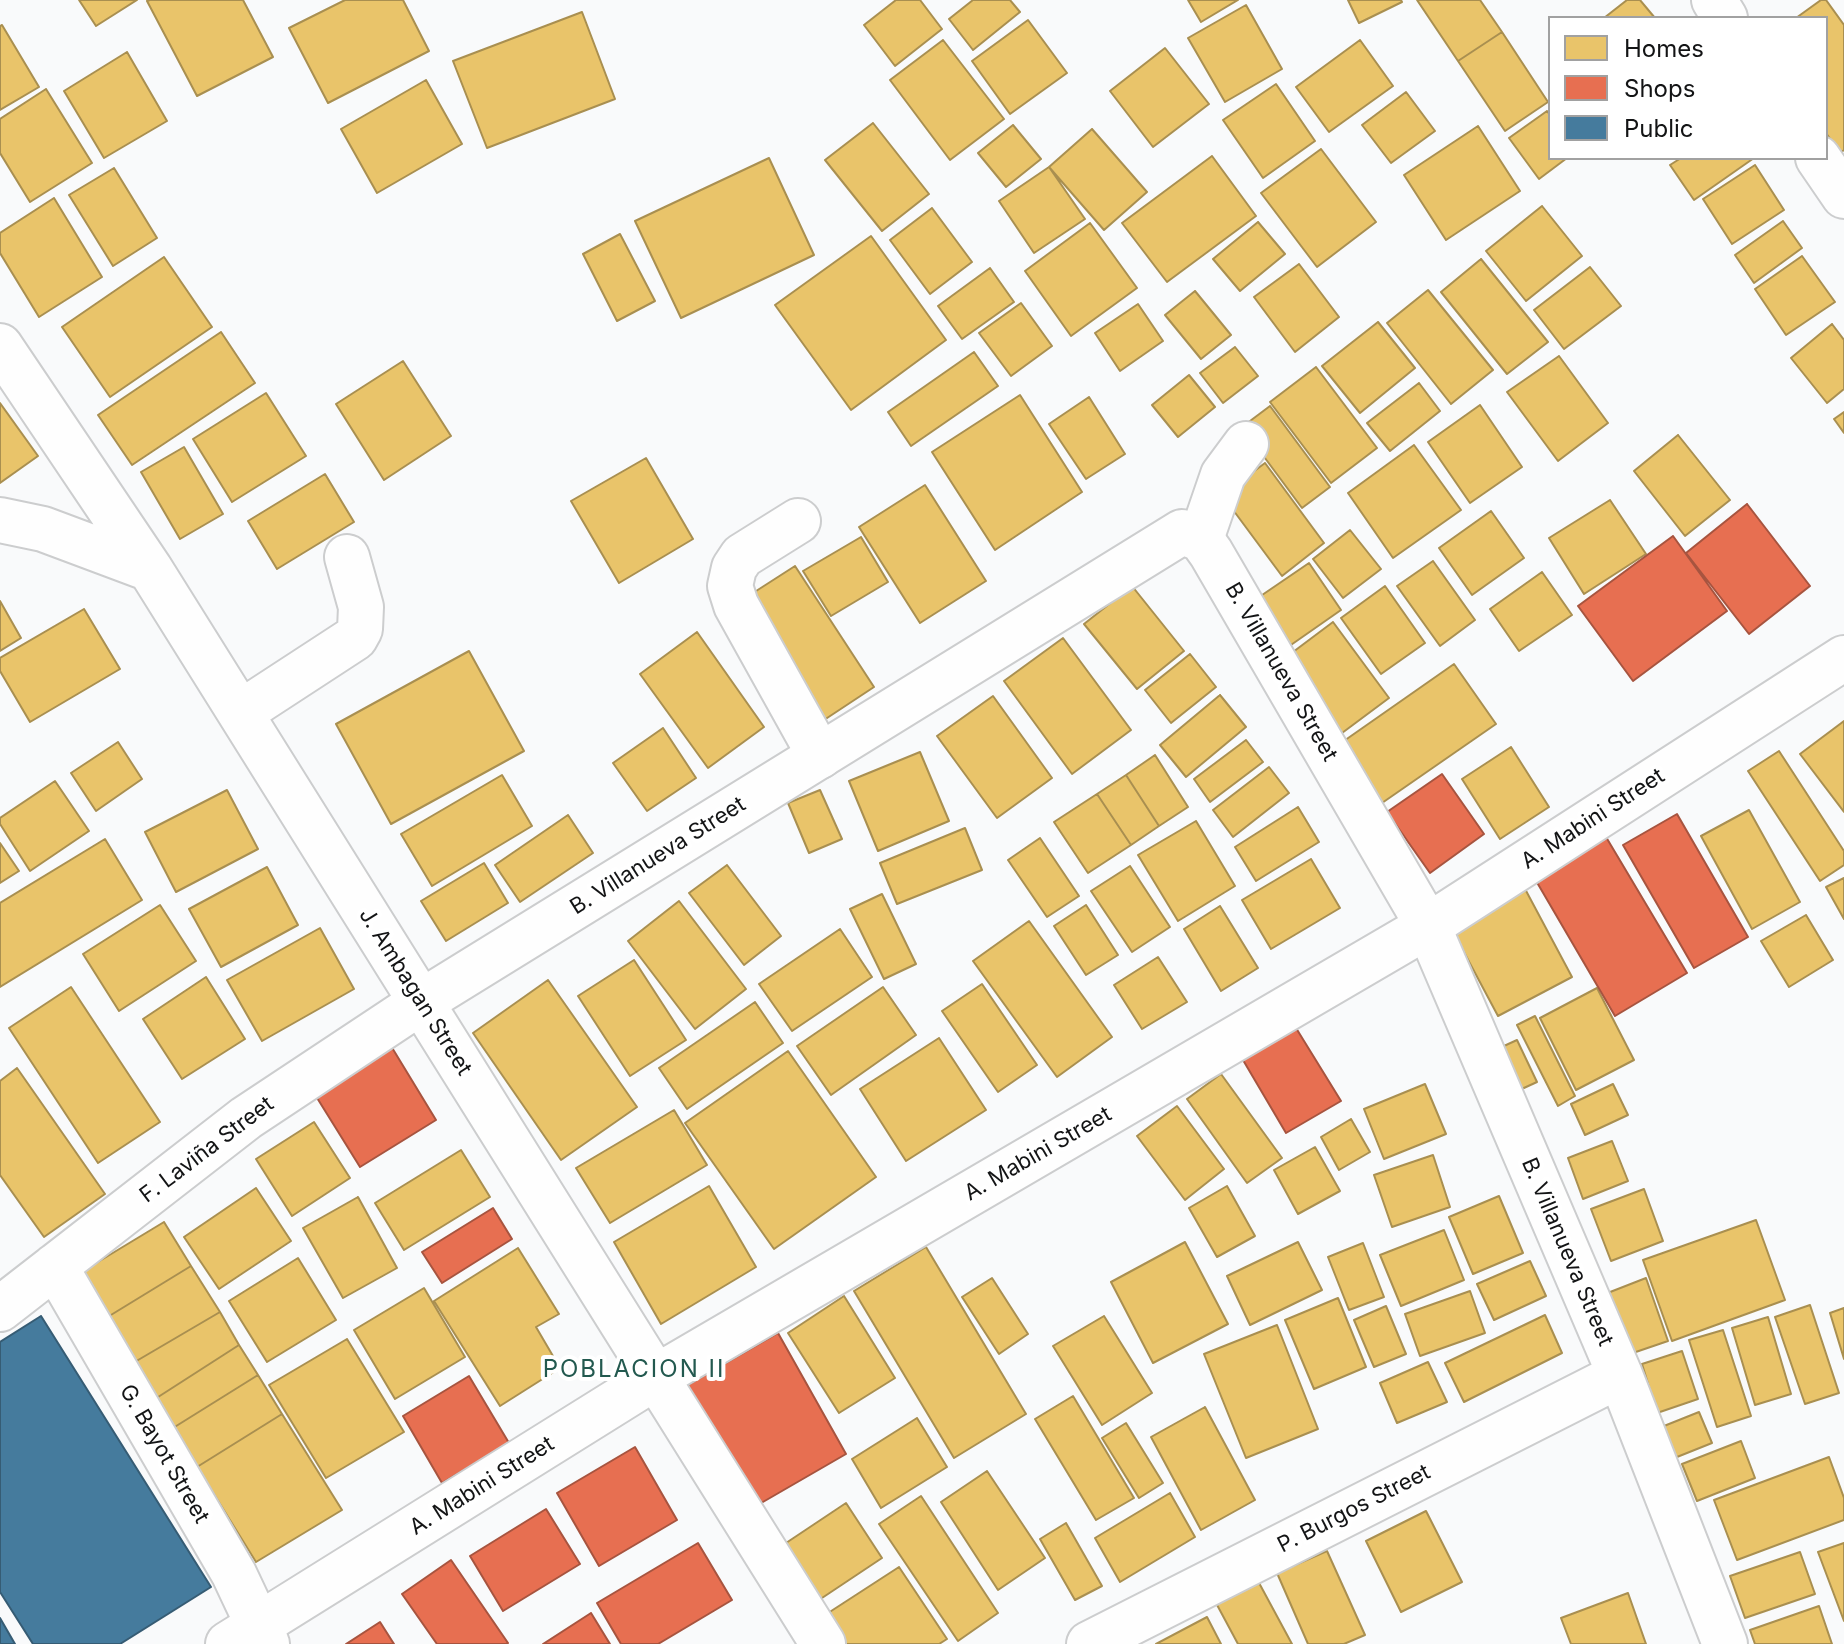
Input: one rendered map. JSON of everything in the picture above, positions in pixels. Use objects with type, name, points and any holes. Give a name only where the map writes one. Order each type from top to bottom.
[{"type":"main road","points":[[1819,160],[1844,196]]},
{"type":"main road","name":"J. Ambagan Street","points":[[0,346],[150,569],[823,1644]]},
{"type":"main road","points":[[1201,539],[1223,475],[1246,444]]},
{"type":"main road","points":[[0,520],[43,529],[150,569]]},
{"type":"main road","points":[[798,521],[742,556],[734,568],[730,586],[736,605],[820,756]]},
{"type":"main road","name":"B. Villanueva Street","points":[[421,1002],[1182,532],[1201,539],[1428,926],[1620,1375],[1725,1644]]},
{"type":"main road","points":[[240,713],[355,638],[360,629],[361,607],[347,557]]},
{"type":"main road","name":"A. Mabini Street","points":[[251,1638],[656,1377],[1428,926],[1844,658]]},
{"type":"main road","name":"F. Laviña Street","points":[[0,1309],[246,1118],[421,1002]]},
{"type":"main road","name":"G. Bayot Street","points":[[55,1266],[234,1574],[251,1638]]},
{"type":"main road","name":"P. Burgos Street","points":[[1089,1644],[1620,1375]]},
{"type":"building: Homes","points":[[79,0],[137,0],[96,26]]},
{"type":"building: Homes","points":[[243,0],[273,57],[197,96],[147,1]]},
{"type":"building: Homes","points":[[345,0],[403,0],[429,51],[328,103],[289,28]]},
{"type":"building: Homes","points":[[896,0],[920,0],[942,29],[895,66],[864,25]]},
{"type":"building: Homes","points":[[973,0],[1010,0],[1020,12],[973,50],[949,19]]},
{"type":"building: Homes","points":[[1188,0],[1238,0],[1201,22]]},
{"type":"building: Homes","points":[[1348,0],[1401,0],[1402,2],[1359,23]]},
{"type":"building: Homes","points":[[1417,0],[1480,0],[1502,32],[1458,61]]},
{"type":"building: Homes","points":[[1627,0],[1640,0],[1653,16],[1607,16]]},
{"type":"building: Homes","points":[[1821,0],[1826,0],[1844,25],[1844,150],[1840,153],[1828,136],[1828,16],[1799,16]]},
{"type":"building: Homes","points":[[1246,5],[1282,69],[1225,102],[1188,38]]},
{"type":"building: Homes","points":[[582,12],[615,99],[487,148],[453,61]]},
{"type":"building: Homes","points":[[1028,20],[1067,73],[1010,114],[972,61]]},
{"type":"building: Homes","points":[[0,26],[39,87],[0,110]]},
{"type":"building: Homes","points":[[1502,32],[1548,102],[1505,131],[1458,61]]},
{"type":"building: Homes","points":[[943,40],[1004,119],[950,160],[890,80]]},
{"type":"building: Homes","points":[[1360,40],[1393,86],[1329,132],[1296,87]]},
{"type":"building: Homes","points":[[1165,48],[1209,104],[1153,147],[1110,91]]},
{"type":"building: Homes","points":[[127,52],[167,121],[104,158],[64,91]]},
{"type":"building: Homes","points":[[426,80],[462,144],[377,193],[341,129]]},
{"type":"building: Homes","points":[[1276,84],[1315,141],[1263,178],[1223,120]]},
{"type":"building: Homes","points":[[46,89],[92,163],[30,202],[0,153],[0,119]]},
{"type":"building: Homes","points":[[1406,92],[1435,131],[1391,163],[1362,125]]},
{"type":"building: Homes","points":[[1547,111],[1548,160],[1564,160],[1539,179],[1509,138]]},
{"type":"building: Homes","points":[[873,123],[929,194],[882,231],[825,160]]},
{"type":"building: Homes","points":[[1013,125],[1041,159],[1006,187],[978,153]]},
{"type":"building: Homes","points":[[1478,126],[1520,191],[1446,240],[1404,175]]},
{"type":"building: Homes","points":[[1092,129],[1147,192],[1104,230],[1049,167]]},
{"type":"building: Homes","points":[[1321,149],[1376,222],[1317,267],[1261,193]]},
{"type":"building: Homes","points":[[1212,156],[1256,216],[1167,282],[1122,223]]},
{"type":"building: Homes","points":[[769,158],[814,255],[681,318],[635,221]]},
{"type":"building: Homes","points":[[1678,160],[1751,160],[1694,200],[1670,165]]},
{"type":"building: Homes","points":[[1755,165],[1784,210],[1732,244],[1703,199]]},
{"type":"building: Homes","points":[[1049,167],[1085,219],[1034,253],[999,201]]},
{"type":"building: Homes","points":[[114,168],[157,238],[113,266],[69,195]]},
{"type":"building: Homes","points":[[54,198],[102,277],[39,317],[0,253],[0,233]]},
{"type":"building: Homes","points":[[1542,206],[1582,256],[1526,301],[1486,251]]},
{"type":"building: Homes","points":[[932,208],[972,262],[930,294],[890,240]]},
{"type":"building: Homes","points":[[1783,221],[1802,248],[1754,283],[1735,255]]},
{"type":"building: Homes","points":[[1258,222],[1285,254],[1240,291],[1213,259]]},
{"type":"building: Homes","points":[[1090,223],[1137,288],[1071,336],[1025,271]]},
{"type":"building: Homes","points":[[620,234],[655,301],[617,321],[583,254]]},
{"type":"building: Homes","points":[[871,236],[946,340],[851,410],[775,305]]},
{"type":"building: Homes","points":[[1802,256],[1835,302],[1786,335],[1755,289]]},
{"type":"building: Homes","points":[[164,257],[212,327],[110,397],[62,327]]},
{"type":"building: Homes","points":[[1481,259],[1548,342],[1507,374],[1441,292]]},
{"type":"building: Homes","points":[[1299,264],[1339,317],[1295,352],[1254,297]]},
{"type":"building: Homes","points":[[1590,267],[1621,306],[1564,349],[1534,310]]},
{"type":"building: Homes","points":[[990,268],[1014,302],[962,339],[938,306]]},
{"type":"building: Homes","points":[[1428,290],[1493,370],[1451,404],[1387,323]]},
{"type":"building: Homes","points":[[1195,291],[1231,335],[1201,359],[1165,315]]},
{"type":"building: Homes","points":[[1021,303],[1052,346],[1011,376],[979,333]]},
{"type":"building: Homes","points":[[1138,304],[1163,341],[1120,371],[1095,333]]},
{"type":"building: Homes","points":[[1378,322],[1415,368],[1360,413],[1322,366]]},
{"type":"building: Homes","points":[[1832,324],[1844,340],[1844,389],[1827,403],[1791,358]]},
{"type":"building: Homes","points":[[221,332],[255,383],[132,465],[98,415]]},
{"type":"building: Homes","points":[[1235,347],[1258,376],[1223,403],[1200,373]]},
{"type":"building: Homes","points":[[974,352],[998,386],[911,446],[888,412]]},
{"type":"building: Homes","points":[[1559,356],[1608,423],[1558,461],[1507,392]]},
{"type":"building: Homes","points":[[403,361],[451,436],[384,480],[336,404]]},
{"type":"building: Homes","points":[[1316,367],[1377,448],[1331,483],[1270,402]]},
{"type":"building: Homes","points":[[1189,375],[1215,407],[1178,437],[1152,405]]},
{"type":"building: Homes","points":[[1419,383],[1440,411],[1390,451],[1367,423]]},
{"type":"building: Homes","points":[[266,393],[306,456],[232,502],[193,439]]},
{"type":"building: Homes","points":[[1020,395],[1082,492],[995,550],[932,452]]},
{"type":"building: Homes","points":[[1089,397],[1125,454],[1086,479],[1049,424]]},
{"type":"building: Homes","points":[[0,403],[38,456],[0,483]]},
{"type":"building: Homes","points":[[1480,405],[1522,467],[1470,503],[1428,442]]},
{"type":"building: Homes","points":[[1270,406],[1330,487],[1302,508],[1242,427]]},
{"type":"building: Homes","points":[[1844,412],[1844,433],[1834,419]]},
{"type":"building: Homes","points":[[1678,435],[1730,500],[1685,536],[1634,471]]},
{"type":"building: Homes","points":[[1414,445],[1461,510],[1393,558],[1348,493]]},
{"type":"building: Homes","points":[[184,447],[223,514],[180,539],[141,472]]},
{"type":"building: Homes","points":[[646,458],[693,539],[619,583],[571,501]]},
{"type":"building: Homes","points":[[1265,463],[1324,543],[1282,576],[1222,495]]},
{"type":"building: Homes","points":[[325,474],[354,522],[277,569],[248,521]]},
{"type":"building: Homes","points":[[925,485],[986,581],[920,623],[859,527]]},
{"type":"building: Homes","points":[[1610,500],[1646,554],[1584,594],[1549,538]]},
{"type":"building: Homes","points":[[1491,511],[1524,558],[1472,595],[1439,548]]},
{"type":"building: Homes","points":[[1350,530],[1381,569],[1343,598],[1313,559]]},
{"type":"building: Homes","points":[[861,537],[888,582],[831,616],[803,571]]},
{"type":"building: Homes","points":[[1433,561],[1475,620],[1440,646],[1397,586]]},
{"type":"building: Homes","points":[[1309,563],[1341,610],[1278,654],[1246,606]]},
{"type":"building: Homes","points":[[795,566],[874,687],[818,724],[739,602]]},
{"type":"building: Homes","points":[[1542,572],[1572,615],[1519,651],[1490,609]]},
{"type":"building: Homes","points":[[1132,586],[1184,651],[1137,689],[1084,624]]},
{"type":"building: Homes","points":[[1385,586],[1425,643],[1381,674],[1341,618]]},
{"type":"building: Homes","points":[[0,601],[21,638],[0,651]]},
{"type":"building: Homes","points":[[84,609],[120,669],[30,722],[0,671],[0,658]]},
{"type":"building: Homes","points":[[1333,622],[1389,698],[1338,736],[1281,661]]},
{"type":"building: Homes","points":[[697,632],[764,727],[708,768],[640,674]]},
{"type":"building: Homes","points":[[1063,638],[1131,730],[1072,774],[1004,681]]},
{"type":"building: Homes","points":[[469,651],[524,751],[391,824],[336,724]]},
{"type":"building: Homes","points":[[1190,654],[1216,687],[1171,723],[1145,690]]},
{"type":"building: Homes","points":[[1454,664],[1496,724],[1382,803],[1341,743]]},
{"type":"building: Homes","points":[[1220,695],[1246,727],[1186,777],[1160,745]]},
{"type":"building: Homes","points":[[993,696],[1052,778],[997,818],[937,736]]},
{"type":"building: Homes","points":[[1844,721],[1844,812],[1800,754]]},
{"type":"building: Homes","points":[[663,728],[696,778],[647,811],[613,763]]},
{"type":"building: Homes","points":[[1246,740],[1263,762],[1210,802],[1194,779]]},
{"type":"building: Homes","points":[[118,742],[142,779],[96,811],[71,773]]},
{"type":"building: Homes","points":[[1511,747],[1549,807],[1500,839],[1462,779]]},
{"type":"building: Homes","points":[[1779,751],[1844,851],[1844,865],[1820,881],[1748,771]]},
{"type":"building: Homes","points":[[920,752],[949,821],[878,851],[849,781]]},
{"type":"building: Homes","points":[[1155,755],[1188,807],[1159,826],[1126,775]]},
{"type":"building: Homes","points":[[1269,767],[1289,793],[1233,837],[1213,810]]},
{"type":"building: Homes","points":[[502,775],[532,826],[432,886],[401,834]]},
{"type":"building: Homes","points":[[1126,775],[1159,826],[1131,845],[1097,794]]},
{"type":"building: Homes","points":[[55,781],[89,831],[30,871],[0,824],[0,818]]},
{"type":"building: Homes","points":[[227,790],[258,849],[176,892],[145,832]]},
{"type":"building: Homes","points":[[820,790],[842,839],[809,853],[788,803]]},
{"type":"building: Homes","points":[[1097,794],[1131,845],[1088,873],[1054,822]]},
{"type":"building: Homes","points":[[1298,807],[1319,842],[1256,881],[1235,847]]},
{"type":"building: Homes","points":[[1749,810],[1800,902],[1752,929],[1701,836]]},
{"type":"building: Homes","points":[[568,815],[593,853],[520,902],[495,865]]},
{"type":"building: Homes","points":[[1196,821],[1235,886],[1178,921],[1138,855]]},
{"type":"building: Homes","points":[[965,828],[982,870],[897,904],[880,863]]},
{"type":"building: Homes","points":[[1040,838],[1079,896],[1047,917],[1008,860]]},
{"type":"building: Homes","points":[[105,839],[142,900],[0,987],[0,903]]},
{"type":"building: Homes","points":[[0,843],[19,871],[0,883]]},
{"type":"building: Homes","points":[[1311,859],[1340,908],[1271,949],[1242,900]]},
{"type":"building: Homes","points":[[484,863],[508,903],[446,941],[421,901]]},
{"type":"building: Homes","points":[[727,865],[781,936],[744,965],[689,893]]},
{"type":"building: Homes","points":[[1130,866],[1170,927],[1132,952],[1091,891]]},
{"type":"building: Homes","points":[[267,867],[298,925],[221,967],[189,909]]},
{"type":"building: Homes","points":[[1844,878],[1844,919],[1826,887]]},
{"type":"building: Homes","points":[[1524,887],[1572,977],[1498,1016],[1450,926]]},
{"type":"building: Homes","points":[[882,894],[916,964],[884,979],[850,909]]},
{"type":"building: Homes","points":[[679,901],[746,989],[695,1029],[628,941]]},
{"type":"building: Homes","points":[[160,905],[196,961],[119,1011],[83,954]]},
{"type":"building: Homes","points":[[1086,905],[1118,955],[1086,975],[1054,926]]},
{"type":"building: Homes","points":[[1220,906],[1258,968],[1221,991],[1184,929]]},
{"type":"building: Homes","points":[[1806,915],[1833,960],[1789,987],[1761,941]]},
{"type":"building: Homes","points":[[1029,921],[1112,1037],[1057,1077],[973,961]]},
{"type":"building: Homes","points":[[320,928],[354,989],[262,1041],[227,980]]},
{"type":"building: Homes","points":[[840,929],[872,977],[792,1031],[759,984]]},
{"type":"building: Homes","points":[[1158,957],[1187,1002],[1142,1029],[1114,985]]},
{"type":"building: Homes","points":[[634,960],[686,1040],[630,1076],[578,996]]},
{"type":"building: Homes","points":[[206,977],[245,1039],[182,1079],[143,1019]]},
{"type":"building: Homes","points":[[548,980],[637,1107],[561,1160],[473,1033]]},
{"type":"building: Homes","points":[[982,984],[1037,1065],[998,1092],[942,1011]]},
{"type":"building: Homes","points":[[71,987],[160,1122],[98,1163],[9,1028]]},
{"type":"building: Homes","points":[[883,987],[916,1035],[831,1095],[797,1046]]},
{"type":"building: Homes","points":[[1597,988],[1634,1060],[1576,1090],[1540,1018]]},
{"type":"building: Homes","points":[[755,1002],[783,1043],[687,1109],[659,1068]]},
{"type":"building: Homes","points":[[1535,1016],[1575,1096],[1558,1106],[1517,1025]]},
{"type":"building: Homes","points":[[939,1038],[986,1110],[906,1161],[860,1089]]},
{"type":"building: Homes","points":[[1517,1040],[1537,1082],[1513,1093],[1493,1051]]},
{"type":"building: Homes","points":[[788,1051],[876,1177],[774,1249],[685,1123]]},
{"type":"building: Homes","points":[[17,1068],[105,1194],[44,1237],[0,1175],[0,1081]]},
{"type":"building: Homes","points":[[1221,1074],[1282,1158],[1247,1183],[1187,1099]]},
{"type":"building: Homes","points":[[1425,1084],[1446,1134],[1384,1159],[1364,1109]]},
{"type":"building: Homes","points":[[1613,1084],[1628,1115],[1585,1135],[1571,1104]]},
{"type":"building: Homes","points":[[1177,1106],[1224,1169],[1185,1200],[1137,1136]]},
{"type":"building: Homes","points":[[674,1110],[707,1165],[610,1223],[576,1168]]},
{"type":"building: Homes","points":[[1351,1119],[1370,1152],[1339,1170],[1321,1137]]},
{"type":"building: Homes","points":[[314,1122],[350,1178],[292,1216],[256,1159]]},
{"type":"building: Homes","points":[[1612,1141],[1628,1181],[1583,1199],[1568,1158]]},
{"type":"building: Homes","points":[[1315,1147],[1340,1191],[1298,1214],[1274,1170]]},
{"type":"building: Homes","points":[[461,1150],[490,1197],[404,1250],[375,1203]]},
{"type":"building: Homes","points":[[1433,1155],[1450,1207],[1392,1227],[1374,1175]]},
{"type":"building: Homes","points":[[709,1186],[756,1267],[661,1324],[614,1242]]},
{"type":"building: Homes","points":[[1227,1186],[1255,1236],[1217,1257],[1189,1208]]},
{"type":"building: Homes","points":[[256,1188],[291,1241],[219,1289],[184,1237]]},
{"type":"building: Homes","points":[[1644,1189],[1663,1241],[1611,1261],[1591,1209]]},
{"type":"building: Homes","points":[[1499,1196],[1523,1253],[1473,1274],[1449,1217]]},
{"type":"building: Homes","points":[[358,1197],[397,1268],[343,1298],[303,1228]]},
{"type":"building: Homes","points":[[1756,1220],[1785,1300],[1672,1341],[1643,1260]]},
{"type":"building: Homes","points":[[164,1222],[191,1266],[106,1318],[78,1274]]},
{"type":"building: Homes","points":[[1444,1230],[1464,1280],[1401,1306],[1380,1255]]},
{"type":"building: Homes","points":[[1185,1242],[1228,1324],[1153,1363],[1111,1282]]},
{"type":"building: Homes","points":[[1298,1242],[1322,1290],[1250,1325],[1227,1276]]},
{"type":"building: Homes","points":[[1363,1243],[1384,1297],[1349,1310],[1328,1257]]},
{"type":"building: Homes","points":[[926,1247],[1026,1414],[954,1458],[854,1291]]},
{"type":"building: Homes","points":[[518,1248],[559,1314],[536,1327],[560,1368],[500,1406],[434,1301]]},
{"type":"building: Homes","points":[[298,1258],[336,1320],[267,1362],[229,1301]]},
{"type":"building: Homes","points":[[1530,1261],[1546,1296],[1494,1320],[1477,1284]]},
{"type":"building: Homes","points":[[191,1266],[220,1312],[133,1363],[106,1318]]},
{"type":"building: Homes","points":[[992,1278],[1028,1334],[999,1354],[962,1297]]},
{"type":"building: Homes","points":[[1646,1278],[1668,1341],[1627,1355],[1605,1294]]},
{"type":"building: Homes","points":[[424,1288],[465,1357],[395,1399],[354,1330]]},
{"type":"building: Homes","points":[[1470,1291],[1485,1333],[1420,1356],[1405,1314]]},
{"type":"building: Homes","points":[[844,1296],[895,1378],[839,1413],[788,1333]]},
{"type":"building: Homes","points":[[1338,1298],[1366,1367],[1314,1389],[1285,1320]]},
{"type":"building: Homes","points":[[1810,1305],[1839,1393],[1805,1404],[1775,1317]]},
{"type":"building: Homes","points":[[1386,1306],[1406,1354],[1374,1367],[1354,1320]]},
{"type":"building: Homes","points":[[1844,1308],[1844,1359],[1830,1313]]},
{"type":"building: Homes","points":[[220,1312],[239,1345],[155,1399],[133,1363]]},
{"type":"building: Homes","points":[[1545,1315],[1562,1353],[1464,1402],[1445,1363]]},
{"type":"building: Homes","points":[[1104,1316],[1152,1393],[1102,1425],[1053,1346]]},
{"type":"building: Homes","points":[[1768,1317],[1791,1394],[1755,1405],[1732,1328]]},
{"type":"building: Homes","points":[[1277,1325],[1318,1429],[1246,1458],[1204,1354]]},
{"type":"building: Homes","points":[[1723,1330],[1751,1416],[1717,1427],[1689,1340]]},
{"type":"building: Homes","points":[[347,1339],[404,1432],[326,1478],[269,1385]]},
{"type":"building: Homes","points":[[239,1345],[258,1375],[173,1428],[155,1399]]},
{"type":"building: Homes","points":[[1682,1351],[1698,1399],[1657,1413],[1642,1364]]},
{"type":"building: Homes","points":[[1428,1362],[1447,1402],[1397,1423],[1380,1383]]},
{"type":"building: Homes","points":[[258,1375],[282,1414],[197,1467],[173,1428]]},
{"type":"building: Homes","points":[[1073,1396],[1134,1498],[1096,1520],[1035,1419]]},
{"type":"building: Homes","points":[[1205,1407],[1255,1500],[1201,1530],[1151,1437]]},
{"type":"building: Homes","points":[[1699,1412],[1712,1443],[1672,1459],[1659,1428]]},
{"type":"building: Homes","points":[[282,1414],[342,1510],[256,1562],[197,1467]]},
{"type":"building: Homes","points":[[917,1418],[947,1467],[881,1508],[852,1459]]},
{"type":"building: Homes","points":[[1126,1423],[1163,1483],[1139,1498],[1102,1438]]},
{"type":"building: Homes","points":[[1741,1441],[1755,1478],[1697,1501],[1682,1464]]},
{"type":"building: Homes","points":[[1829,1457],[1844,1498],[1844,1520],[1737,1560],[1714,1500]]},
{"type":"building: Homes","points":[[987,1471],[1045,1558],[998,1590],[941,1502]]},
{"type":"building: Homes","points":[[1170,1493],[1195,1537],[1120,1582],[1095,1538]]},
{"type":"building: Homes","points":[[921,1496],[998,1613],[958,1641],[879,1524]]},
{"type":"building: Homes","points":[[846,1503],[882,1558],[819,1600],[783,1545]]},
{"type":"building: Homes","points":[[1426,1511],[1462,1582],[1401,1612],[1366,1541]]},
{"type":"building: Homes","points":[[1066,1523],[1102,1586],[1075,1600],[1040,1539]]},
{"type":"building: Homes","points":[[1844,1543],[1844,1621],[1818,1552]]},
{"type":"building: Homes","points":[[1327,1551],[1365,1635],[1344,1644],[1308,1644],[1277,1573]]},
{"type":"building: Homes","points":[[1800,1552],[1815,1594],[1745,1618],[1730,1576]]},
{"type":"building: Homes","points":[[899,1567],[947,1639],[939,1644],[844,1644],[825,1615]]},
{"type":"building: Homes","points":[[1258,1581],[1292,1644],[1238,1644],[1216,1603]]},
{"type":"building: Homes","points":[[1628,1593],[1646,1644],[1571,1644],[1561,1618]]},
{"type":"building: Homes","points":[[1819,1606],[1832,1644],[1755,1644],[1750,1630]]},
{"type":"building: Homes","points":[[1207,1617],[1221,1644],[1156,1644]]},
{"type":"building: Shops","points":[[1747,504],[1810,586],[1749,634],[1686,553]]},
{"type":"building: Shops","points":[[1673,536],[1727,611],[1633,681],[1578,606]]},
{"type":"building: Shops","points":[[1442,774],[1484,834],[1430,873],[1387,812]]},
{"type":"building: Shops","points":[[1677,814],[1748,937],[1694,968],[1623,845]]},
{"type":"building: Shops","points":[[1606,837],[1687,973],[1615,1016],[1535,879]]},
{"type":"building: Shops","points":[[1296,1028],[1341,1101],[1286,1133],[1243,1060]]},
{"type":"building: Shops","points":[[391,1046],[436,1120],[360,1167],[314,1093]]},
{"type":"building: Shops","points":[[493,1208],[512,1239],[442,1283],[422,1252]]},
{"type":"building: Shops","points":[[778,1333],[846,1454],[756,1506],[688,1385]]},
{"type":"building: Shops","points":[[469,1376],[509,1443],[442,1483],[403,1416]]},
{"type":"building: Shops","points":[[635,1447],[677,1520],[599,1566],[557,1493]]},
{"type":"building: Shops","points":[[546,1509],[580,1564],[503,1611],[470,1556]]},
{"type":"building: Shops","points":[[698,1543],[732,1600],[658,1644],[621,1644],[597,1603]]},
{"type":"building: Shops","points":[[451,1560],[508,1643],[437,1644],[402,1594]]},
{"type":"building: Shops","points":[[591,1613],[610,1644],[543,1644]]},
{"type":"building: Shops","points":[[380,1622],[394,1644],[346,1644]]},
{"type":"building: Public","points":[[41,1316],[211,1587],[120,1644],[33,1644],[0,1592],[0,1342]]},
{"type":"building: Public","points":[[0,1618],[15,1644],[0,1644]]},
{"type":"district","name":"POBLACION II","points":[[634,1370]]}]
